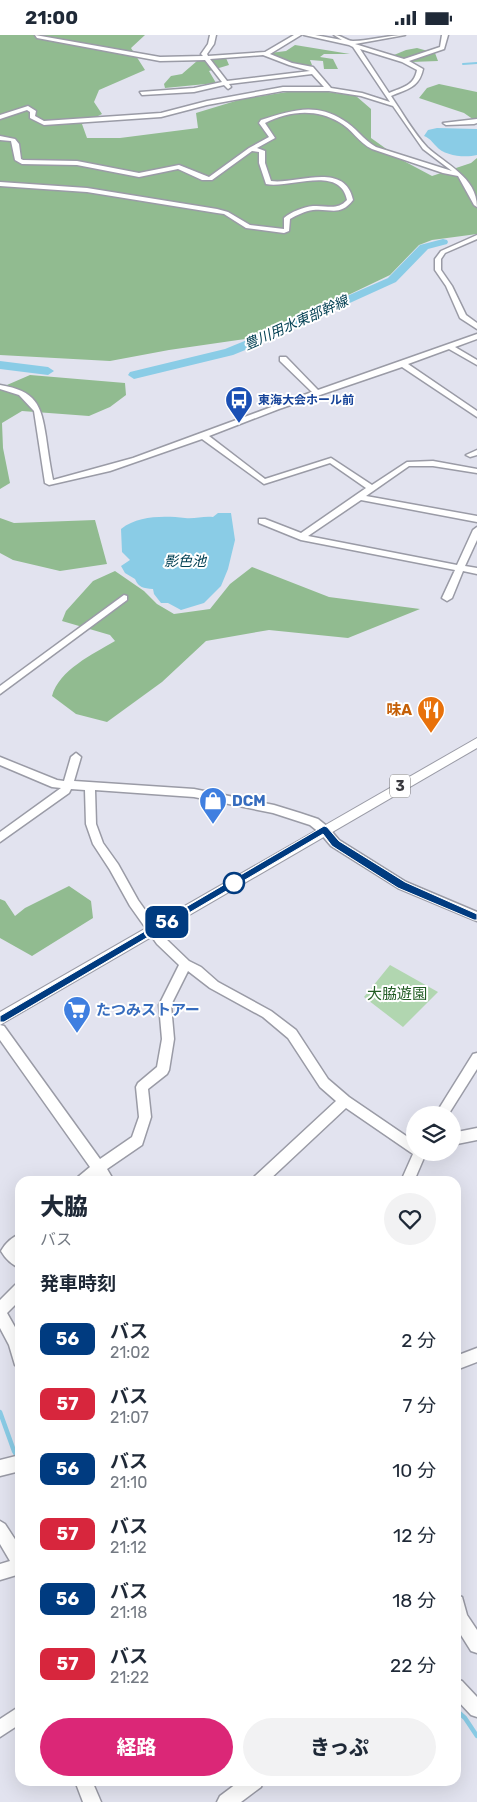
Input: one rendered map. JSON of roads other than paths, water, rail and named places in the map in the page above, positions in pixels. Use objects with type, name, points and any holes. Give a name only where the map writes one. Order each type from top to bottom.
[{"type":"main road","name":"3","points":[[0,1019],[324,829],[477,742]]},
{"type":"street","points":[[37,35],[151,58],[178,60],[267,53],[298,35]]},
{"type":"street","points":[[213,35],[211,44],[204,55],[224,83],[238,97]]},
{"type":"street","points":[[307,35],[349,43],[402,35]]},
{"type":"street","points":[[337,35],[355,46],[404,61],[420,69],[418,79],[412,85],[388,95]]},
{"type":"street","points":[[404,61],[442,48],[445,35]]},
{"type":"street","points":[[355,46],[425,148],[460,175],[477,205]]},
{"type":"street","points":[[267,53],[287,63],[311,68],[313,73],[329,89]]},
{"type":"street","points":[[142,93],[194,90],[224,83],[313,73]]},
{"type":"street","points":[[0,117],[28,108],[33,111],[32,117],[34,119],[44,123],[161,115],[238,97],[283,89],[329,89],[362,95],[394,105]]},
{"type":"street","points":[[0,138],[14,140],[18,160],[22,162],[84,164],[139,175],[170,167],[179,167],[204,179],[214,177],[251,149],[272,138],[262,123],[263,121],[306,109],[342,121],[366,144],[374,148],[445,172],[460,175]]},
{"type":"street","points":[[446,123],[477,121]]},
{"type":"street","points":[[0,184],[87,190],[217,211],[226,213],[248,227],[284,231],[287,229],[287,218],[297,213],[317,208],[337,210],[345,206],[350,200],[347,191],[342,186],[326,178],[320,177],[276,185],[268,183],[262,163],[262,151],[251,149]]},
{"type":"street","points":[[476,238],[443,253],[438,259],[438,270],[449,286],[463,316],[477,327]]},
{"type":"street","points":[[0,387],[22,393],[38,411],[49,483],[113,467],[204,436],[317,393],[404,365],[477,336]]},
{"type":"street","points":[[450,347],[477,363]]},
{"type":"street","points":[[283,359],[317,393]]},
{"type":"street","points":[[404,365],[477,415]]},
{"type":"street","points":[[204,436],[264,482],[330,460],[371,487]]},
{"type":"street","points":[[301,537],[407,464],[435,463],[477,471]]},
{"type":"street","points":[[360,497],[477,519]]},
{"type":"street","points":[[262,521],[278,525],[301,537],[477,571]]},
{"type":"street","points":[[447,598],[462,568],[477,530]]},
{"type":"street","points":[[0,691],[124,598]]},
{"type":"street","points":[[0,838],[65,790],[76,757]]},
{"type":"street","points":[[0,761],[56,784],[90,788],[194,793],[274,809],[314,823],[324,829],[336,843],[402,885],[477,917]]},
{"type":"street","points":[[90,788],[91,825],[98,844],[152,931],[185,965],[197,970],[214,985],[267,1014],[292,1035],[324,1083],[345,1101],[406,1143]]},
{"type":"street","points":[[89,1176],[137,1141],[145,1117],[142,1087],[163,1070],[168,1039],[165,1005],[185,965]]},
{"type":"street","points":[[0,1031],[105,1176]]},
{"type":"street","points":[[447,1106],[477,1058]]},
{"type":"street","points":[[263,1176],[345,1101]]},
{"type":"street","points":[[461,1138],[477,1135]]},
{"type":"street","points":[[410,1176],[417,1161]]},
{"type":"street","points":[[15,1245],[8,1251],[15,1257]]},
{"type":"street","points":[[0,1310],[15,1295]]},
{"type":"street","points":[[0,1314],[15,1341]]},
{"type":"street","points":[[461,1361],[477,1355]]},
{"type":"street","points":[[0,1529],[15,1555]]},
{"type":"street","points":[[0,1572],[15,1566]]},
{"type":"street","points":[[461,1620],[477,1645]]},
{"type":"street","points":[[461,1692],[477,1709]]},
{"type":"street","points":[[0,1729],[15,1718]]},
{"type":"street","points":[[85,1786],[92,1802]]},
{"type":"street","points":[[226,1802],[248,1786]]},
{"type":"water","points":[[437,128],[477,129],[477,155],[455,155],[444,152],[424,136],[428,130]]},
{"type":"water","name":"影色池","points":[[218,513],[231,513],[235,540],[228,569],[221,586],[204,603],[181,610],[168,603],[161,603],[154,594],[153,589],[142,587],[135,579],[125,573],[121,566],[130,560],[122,552],[121,529],[128,524],[144,519],[161,517],[213,517]]},
{"type":"waterway","points":[[463,64],[477,63]]},
{"type":"waterway","name":"豊川用水東部幹線","points":[[134,375],[229,352],[251,343],[392,280],[424,247],[443,242]]},
{"type":"waterway","name":"豊川用水東部幹線","points":[[0,365],[48,371]]},
{"type":"waterway","points":[[0,1412],[15,1453]]},
{"type":"waterway","points":[[461,1714],[477,1736]]},
{"type":"place","name":"東海大会ホール前","points":[[239,424]]},
{"type":"place","name":"味A","points":[[431,734]]},
{"type":"place","name":"DCM","points":[[213,825]]},
{"type":"place","name":"たつみストアー","points":[[77,1034]]},
{"type":"park label","name":"大脇遊園","points":[[397,994]]}]
